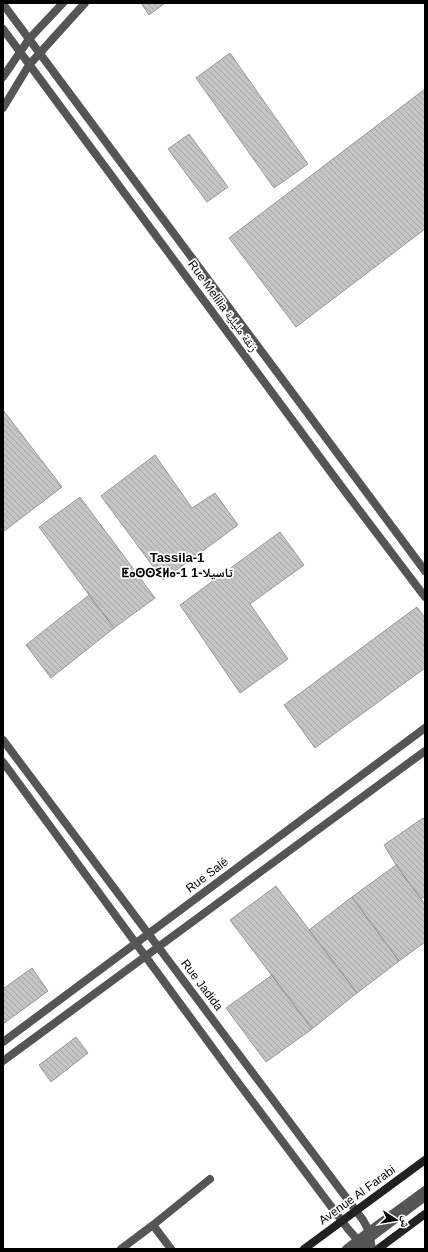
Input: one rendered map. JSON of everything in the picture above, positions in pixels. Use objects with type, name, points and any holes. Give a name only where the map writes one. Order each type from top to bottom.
[{"type":"street","points":[[3,77],[29,39],[63,3]]},
{"type":"street","points":[[3,108],[29,65],[39,52],[85,3]]},
{"type":"street","name":"Rue Melilia زنقة مليلية","points":[[3,4],[425,571]]},
{"type":"street","name":"Rue Melilia زنقة مليلية","points":[[3,29],[425,597]]},
{"type":"street","name":"Rue Salé","points":[[3,1042],[425,728]]},
{"type":"street","name":"Rue Jadida","points":[[3,740],[356,1210],[370,1235],[372,1249]]},
{"type":"street","points":[[3,1061],[425,751]]},
{"type":"street","points":[[3,762],[227,1067],[361,1246]]},
{"type":"street","name":"Avenue Al Farabi","points":[[304,1249],[425,1160]]},
{"type":"street","points":[[121,1249],[210,1179]]},
{"type":"street","points":[[346,1249],[361,1246],[370,1235],[425,1190]]},
{"type":"street","points":[[370,1235],[425,1197]]},
{"type":"street","points":[[378,1249],[425,1214]]},
{"type":"street","points":[[153,1225],[171,1249]]},
{"type":"building","points":[[141,3],[165,3],[149,15]]},
{"type":"building","points":[[230,53],[308,164],[274,188],[196,78]]},
{"type":"building","points":[[425,89],[425,229],[296,327],[229,238]]},
{"type":"building","points":[[189,134],[228,187],[207,202],[168,149]]},
{"type":"building","points":[[3,410],[62,487],[3,532]]},
{"type":"building","points":[[155,455],[192,508],[215,493],[238,525],[163,580],[101,496]]},
{"type":"building","points":[[80,497],[155,598],[114,628],[39,527]]},
{"type":"building","points":[[280,532],[304,565],[250,604],[288,659],[240,693],[180,605]]},
{"type":"building","points":[[89,595],[114,628],[51,678],[26,645]]},
{"type":"building","points":[[417,607],[425,618],[425,668],[315,748],[284,705]]},
{"type":"building","points":[[423,818],[425,820],[425,896],[421,899],[396,865],[384,845]]},
{"type":"building","points":[[396,865],[425,904],[425,942],[399,961],[352,897]]},
{"type":"building","points":[[276,886],[357,993],[312,1029],[230,920]]},
{"type":"building","points":[[352,897],[399,961],[357,993],[309,930]]},
{"type":"building","points":[[32,968],[48,991],[3,1024],[3,989]]},
{"type":"building","points":[[272,975],[312,1029],[266,1062],[226,1008]]},
{"type":"building","points":[[76,1037],[88,1053],[51,1082],[39,1065]]},
{"type":"district","name":"Tassila-1 ⵟⴰⵙⵙⵉⵍⴰ-1 1-تاسيلا","points":[[177,564]]}]
